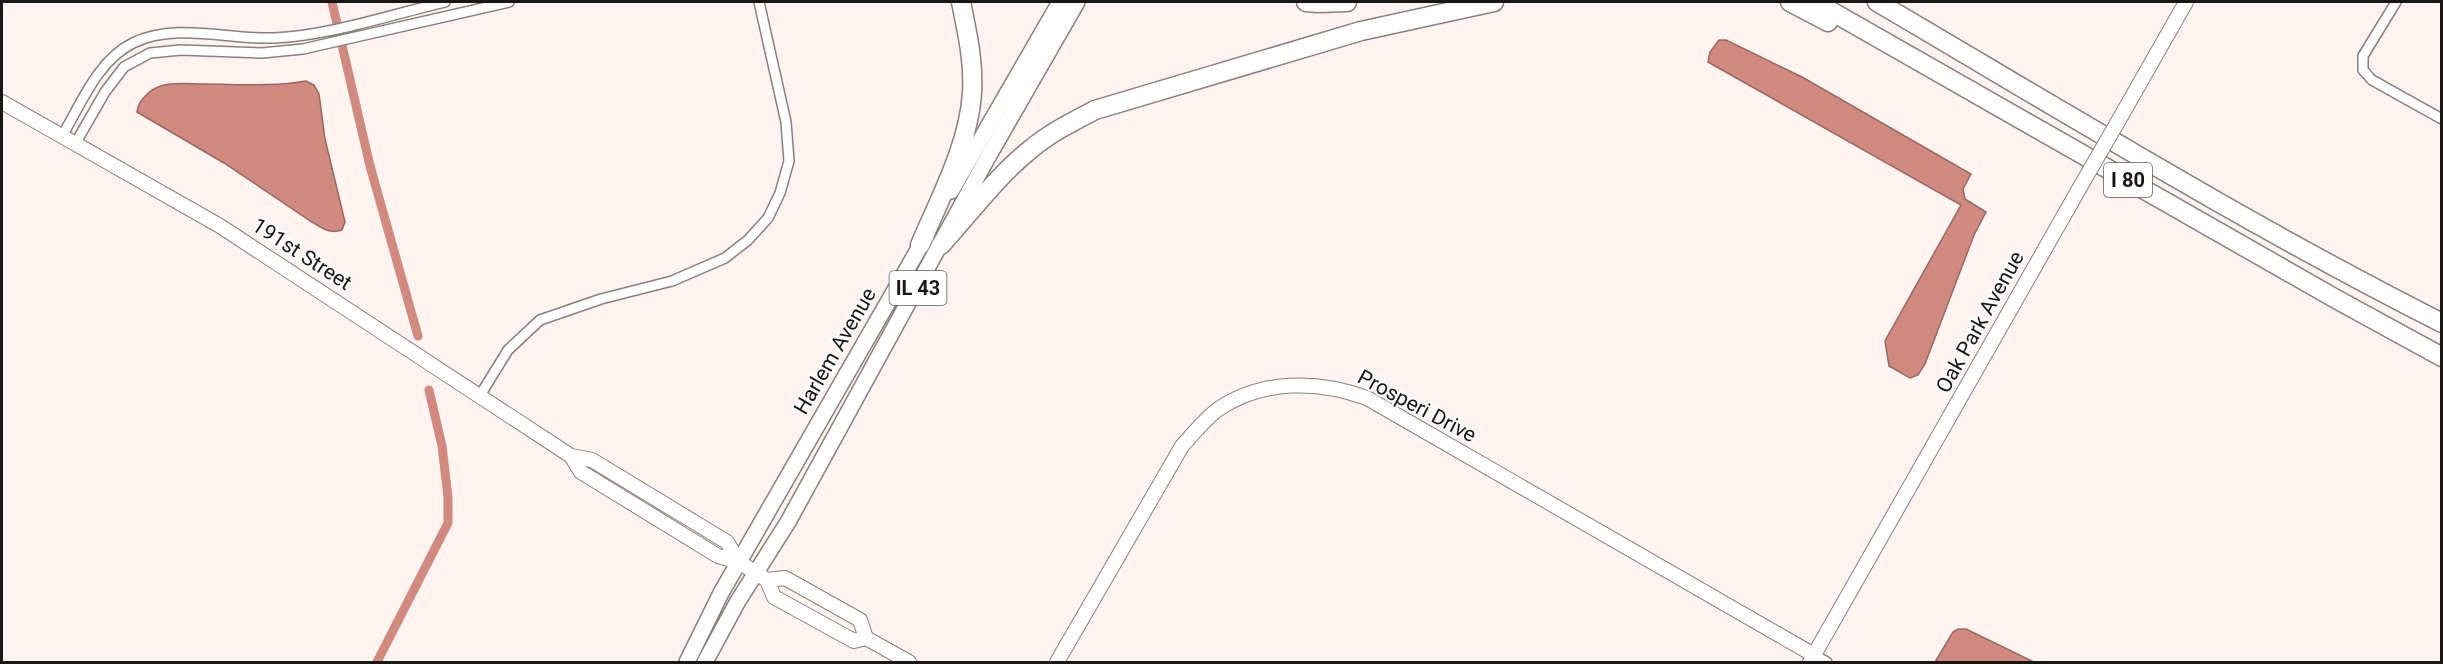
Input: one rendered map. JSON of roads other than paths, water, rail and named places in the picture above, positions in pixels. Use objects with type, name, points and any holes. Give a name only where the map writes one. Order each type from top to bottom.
[{"type":"highway","points":[[920,245],[961,146],[970,111],[971,51],[961,2]]},
{"type":"highway","points":[[1306,2],[1347,2]]},
{"type":"highway","points":[[941,245],[1011,167],[1031,149],[1070,123],[1095,110],[1362,31],[1494,2]]},
{"type":"highway","points":[[1790,2],[1992,114],[2079,152]]},
{"type":"highway","name":"I 80","points":[[1815,2],[2442,357]]},
{"type":"highway","name":"I 80","points":[[1877,2],[2346,275],[2442,323]]},
{"type":"main road","name":"Harlem Avenue","points":[[687,663],[721,593],[1060,2]]},
{"type":"main road","name":"Harlem Avenue","points":[[705,663],[761,576],[788,522],[988,157],[1077,2]]},
{"type":"street","points":[[62,136],[107,62],[134,43],[164,34],[274,38],[327,30],[445,2]]},
{"type":"street","points":[[75,144],[105,92],[124,67],[150,53],[181,50],[262,53],[330,43],[509,2]]},
{"type":"street","points":[[479,397],[508,350],[540,320],[601,299],[672,281],[725,258],[748,240],[768,218],[780,193],[789,161],[786,122],[759,2]]},
{"type":"street","name":"Oak Park Avenue","points":[[1812,659],[2186,2]]},
{"type":"street","points":[[2396,2],[2363,56],[2363,70],[2372,80],[2442,119]]},
{"type":"street","name":"191st Street","points":[[2,102],[220,226],[571,456],[581,472],[718,556],[739,562],[761,576],[785,579],[860,620],[867,638],[909,663]]},
{"type":"street","name":"Prosperi Drive","points":[[1057,663],[1182,446],[1198,427],[1218,410],[1241,398],[1267,389],[1292,385],[1317,385],[1342,389],[1367,398],[1812,659]]},
{"type":"street","name":"191st Street","points":[[761,576],[774,597],[854,641],[867,638]]},
{"type":"street","points":[[1812,659],[1827,663]]},
{"type":"waterway","points":[[332,2],[370,166],[418,336]]},
{"type":"waterway","points":[[377,662],[448,523],[448,497],[442,446],[429,390]]}]
